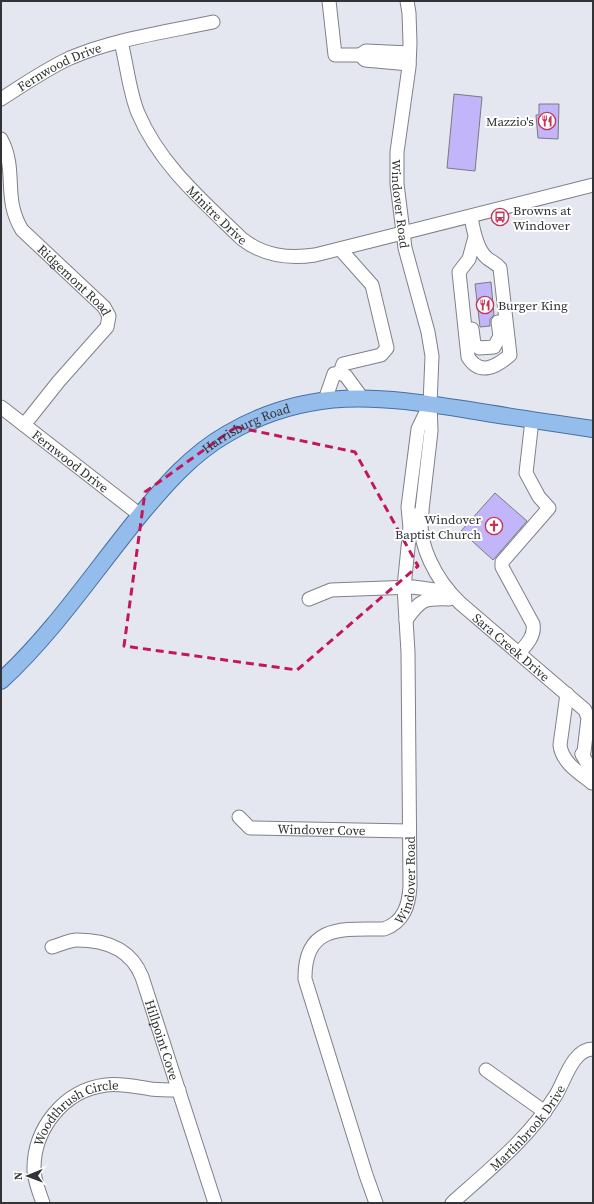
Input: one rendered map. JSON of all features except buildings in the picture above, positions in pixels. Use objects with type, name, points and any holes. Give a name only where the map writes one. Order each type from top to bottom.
[{"type":"main road","name":"Harrisburg Road","points":[[1,681],[43,639],[140,515],[178,471],[225,434],[268,413],[297,405],[325,400],[376,398],[430,404],[593,429]]},
{"type":"street","points":[[329,1],[336,55],[360,55],[366,52],[409,59]]},
{"type":"street","name":"Windover Road","points":[[407,1],[409,13],[409,59],[397,152],[397,184],[403,234],[411,273],[428,332],[432,356],[430,404],[431,431],[422,510],[410,528]]},
{"type":"street","name":"Fernwood Drive","points":[[1,98],[69,58],[94,49],[213,22]]},
{"type":"street","name":"Minitre Drive","points":[[121,42],[138,112],[152,141],[165,161],[242,239],[258,250],[287,258],[304,258],[593,185]]},
{"type":"street","name":"Ridgemont Road","points":[[1,140],[11,171],[10,196],[16,220],[22,230],[104,307],[109,316],[107,327],[59,381],[24,425]]},
{"type":"street","points":[[471,217],[475,237],[496,275],[496,302],[500,336],[494,347],[479,348],[474,344],[466,274],[475,237]]},
{"type":"street","points":[[340,249],[372,285],[387,348],[381,355],[343,364],[340,373]]},
{"type":"street","points":[[469,259],[459,272],[468,357],[473,364],[480,368],[497,366],[510,355],[500,268],[494,261],[487,258]]},
{"type":"street","points":[[325,400],[334,374],[340,373],[346,376],[362,398]]},
{"type":"street","name":"Windover Road","points":[[375,1203],[306,979],[305,966],[312,947],[319,938],[326,934],[340,930],[384,929],[391,926],[401,918],[407,907],[410,894],[409,687],[404,587],[410,528],[408,507],[418,429],[430,404]]},
{"type":"street","name":"Fernwood Drive","points":[[1,407],[140,515]]},
{"type":"street","points":[[519,653],[531,639],[534,631],[533,624],[502,567],[502,562],[549,508],[539,497],[526,473],[532,420]]},
{"type":"street","name":"Sara Creek Drive","points":[[422,510],[420,523],[422,539],[431,562],[457,600],[589,713]]},
{"type":"street","name":"Sara Creek Drive","points":[[309,599],[331,590],[404,587],[435,590],[457,600]]},
{"type":"street","points":[[406,620],[416,606],[430,598],[457,600]]},
{"type":"street","points":[[567,694],[560,751],[565,759],[592,783]]},
{"type":"street","points":[[565,759],[584,752],[589,713]]},
{"type":"street","points":[[582,754],[587,763],[592,783]]},
{"type":"street","name":"Windover Cove","points":[[239,817],[250,828],[410,831]]},
{"type":"street","name":"Hillpoint Cove","points":[[52,947],[76,940],[106,944],[123,950],[135,962],[142,977],[215,1203]]},
{"type":"street","name":"Martinbrook Drive","points":[[452,1203],[519,1143],[533,1128],[545,1112],[578,1056],[586,1050],[593,1048]]},
{"type":"street","points":[[486,1070],[545,1112]]},
{"type":"street","name":"Woodthrush Circle","points":[[43,1203],[36,1182],[35,1152],[47,1121],[61,1106],[80,1093],[107,1085],[124,1084],[151,1089],[179,1090]]},
{"type":"highlighted area","points":[[236,427],[355,452],[418,566],[297,670],[124,646],[145,492]]},
{"type":"place","name":"Mazzio's","points":[[547,121]]},
{"type":"place","name":"Browns at Windover","points":[[500,217]]},
{"type":"place","name":"Burger King","points":[[485,305]]},
{"type":"place","name":"Windover Baptist Church","points":[[494,526]]}]
